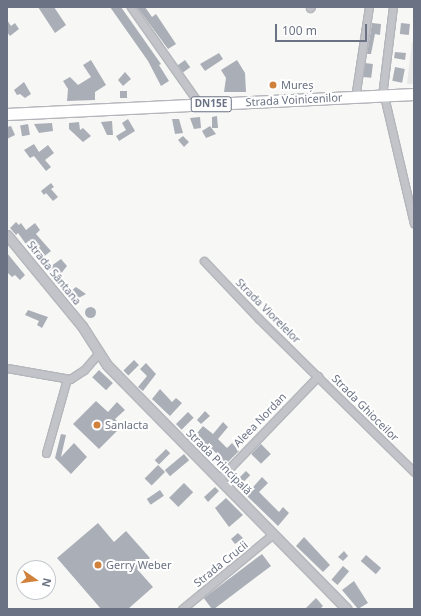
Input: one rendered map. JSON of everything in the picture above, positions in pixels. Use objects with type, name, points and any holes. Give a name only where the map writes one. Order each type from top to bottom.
[{"type":"main road","name":"Strada Voinicenilor","points":[[7,114],[414,94]]},
{"type":"street","points":[[131,7],[200,105]]},
{"type":"street","points":[[356,98],[369,7]]},
{"type":"street","points":[[393,7],[383,96],[414,224]]},
{"type":"street","name":"Strada Sântana","points":[[7,235],[82,326]]},
{"type":"street","name":"Strada Viorelelor","points":[[204,261],[258,318],[318,376]]},
{"type":"street","name":"Strada Principală","points":[[82,326],[107,365],[347,609]]},
{"type":"street","points":[[7,368],[67,379],[84,370],[99,353]]},
{"type":"street","name":"Strada Ghioceilor","points":[[318,376],[414,472]]},
{"type":"street","name":"Aleea Nordan","points":[[219,479],[318,376]]},
{"type":"street","points":[[46,454],[67,379]]},
{"type":"street","name":"Strada Crucii","points":[[182,609],[273,534]]},
{"type":"shaded area","points":[[414,40],[414,84],[407,84],[412,42]]},
{"type":"building","points":[[38,7],[54,7],[66,25],[55,33]]},
{"type":"building","points":[[110,7],[121,7],[161,64],[159,65],[169,81],[161,86],[148,61]]},
{"type":"building","points":[[137,7],[145,7],[152,17],[156,14],[176,44],[168,49]]},
{"type":"building","points":[[7,20],[11,26],[15,23],[19,29],[10,36],[7,32]]},
{"type":"building","points":[[372,23],[381,24],[380,35],[375,34],[371,54],[367,54]]},
{"type":"building","points":[[401,23],[410,24],[409,35],[400,34]]},
{"type":"building","points":[[395,52],[406,53],[405,60],[394,58]]},
{"type":"building","points":[[219,53],[223,59],[205,71],[200,64]]},
{"type":"building","points":[[91,60],[106,85],[95,92],[95,100],[67,101],[68,89],[63,81],[70,77],[78,85],[91,77],[83,65]]},
{"type":"building","points":[[185,60],[190,67],[183,73],[178,65]]},
{"type":"building","points":[[237,60],[245,73],[246,92],[224,92],[226,78],[221,70]]},
{"type":"building","points":[[365,63],[373,64],[371,78],[363,77]]},
{"type":"building","points":[[395,67],[405,69],[402,83],[392,81]]},
{"type":"building","points":[[125,72],[131,79],[123,86],[118,80]]},
{"type":"building","points":[[24,82],[31,94],[25,98],[20,94],[17,95],[14,90]]},
{"type":"building","points":[[120,91],[127,91],[127,98],[120,98]]},
{"type":"building","points":[[217,116],[218,128],[212,128],[212,117]]},
{"type":"building","points":[[200,117],[201,128],[194,129],[190,118]]},
{"type":"building","points":[[128,119],[135,131],[119,141],[116,136],[126,130],[122,123]]},
{"type":"building","points":[[172,119],[179,119],[183,133],[175,134]]},
{"type":"building","points":[[112,121],[113,135],[107,135],[101,122]]},
{"type":"building","points":[[79,122],[80,130],[83,128],[91,136],[83,142],[69,129],[69,123]]},
{"type":"building","points":[[52,123],[53,131],[39,133],[34,124]]},
{"type":"building","points":[[28,124],[30,135],[22,136],[20,125]]},
{"type":"building","points":[[11,126],[15,135],[7,139],[7,127]]},
{"type":"building","points":[[210,126],[216,134],[206,138],[202,131]]},
{"type":"building","points":[[183,136],[189,142],[184,147],[178,140]]},
{"type":"building","points":[[34,144],[39,152],[48,145],[54,153],[45,160],[51,167],[46,171],[34,156],[30,158],[24,150]]},
{"type":"building","points":[[51,183],[54,187],[51,189],[58,197],[53,201],[46,193],[44,195],[41,191]]},
{"type":"building","points":[[16,222],[19,225],[21,223],[26,230],[35,223],[40,230],[36,234],[51,251],[38,261],[18,233],[16,235],[10,228]]},
{"type":"building","points":[[7,253],[25,275],[20,280],[15,275],[12,277],[7,272]]},
{"type":"building","points":[[61,259],[67,266],[56,280],[47,269]]},
{"type":"building","points":[[76,287],[86,294],[73,301],[67,294]]},
{"type":"building","points":[[90,306],[94,308],[96,312],[94,316],[90,318],[86,316],[84,312],[86,308]]},
{"type":"building","points":[[28,310],[48,317],[42,328],[37,325],[39,321],[25,315]]},
{"type":"building","points":[[134,360],[139,365],[128,376],[123,371]]},
{"type":"building","points":[[146,363],[156,374],[143,391],[138,387],[147,376],[140,369]]},
{"type":"building","points":[[99,370],[113,383],[106,390],[92,377]]},
{"type":"building","points":[[160,389],[172,402],[176,398],[182,403],[170,416],[152,399]]},
{"type":"building","name":"Sanlacta","points":[[96,401],[108,412],[117,402],[125,410],[115,419],[122,426],[99,449],[73,424]]},
{"type":"building","points":[[205,411],[210,416],[201,424],[197,420]]},
{"type":"building","points":[[188,412],[194,418],[182,430],[176,424]]},
{"type":"building","points":[[223,422],[228,427],[218,439],[227,448],[232,443],[239,451],[221,469],[217,466],[223,459],[209,447],[205,452],[192,439],[203,426],[213,434]]},
{"type":"building","points":[[61,434],[66,435],[61,457],[74,443],[87,457],[71,474],[55,458]]},
{"type":"building","points":[[261,444],[271,454],[261,464],[251,454]]},
{"type":"building","points":[[166,449],[170,453],[159,465],[155,460]]},
{"type":"building","points":[[184,454],[189,460],[170,476],[165,470]]},
{"type":"building","points":[[158,465],[165,472],[152,486],[145,478]]},
{"type":"building","points":[[246,471],[250,475],[239,487],[235,482]]},
{"type":"building","points":[[262,477],[268,483],[259,492],[279,512],[283,507],[289,513],[278,526],[246,495]]},
{"type":"building","points":[[184,483],[193,492],[178,507],[169,498]]},
{"type":"building","points":[[215,487],[219,491],[208,502],[204,497]]},
{"type":"building","points":[[160,490],[164,496],[151,505],[147,499]]},
{"type":"building","points":[[226,498],[243,515],[229,527],[215,508]]},
{"type":"building","name":"Gerry Weber","points":[[98,523],[114,542],[126,531],[150,558],[137,569],[153,587],[128,609],[101,609],[57,558]]},
{"type":"building","points":[[238,533],[243,538],[235,544],[231,539]]},
{"type":"building","points":[[304,537],[330,565],[323,572],[296,546]]},
{"type":"building","points":[[344,551],[348,556],[343,561],[338,557]]},
{"type":"building","points":[[262,554],[271,566],[214,609],[212,609],[204,598]]},
{"type":"building","points":[[366,555],[381,568],[376,574],[361,561]]},
{"type":"building","points":[[343,566],[349,571],[338,585],[331,580]]},
{"type":"building","points":[[354,581],[368,603],[358,609],[342,590]]},
{"type":"building","points":[[316,598],[323,606],[320,609],[305,609]]},
{"type":"place","name":"Mureș","points":[[273,85]]},
{"type":"place","name":"Sanlacta","points":[[97,425]]},
{"type":"place","name":"Gerry Weber","points":[[98,565]]}]
